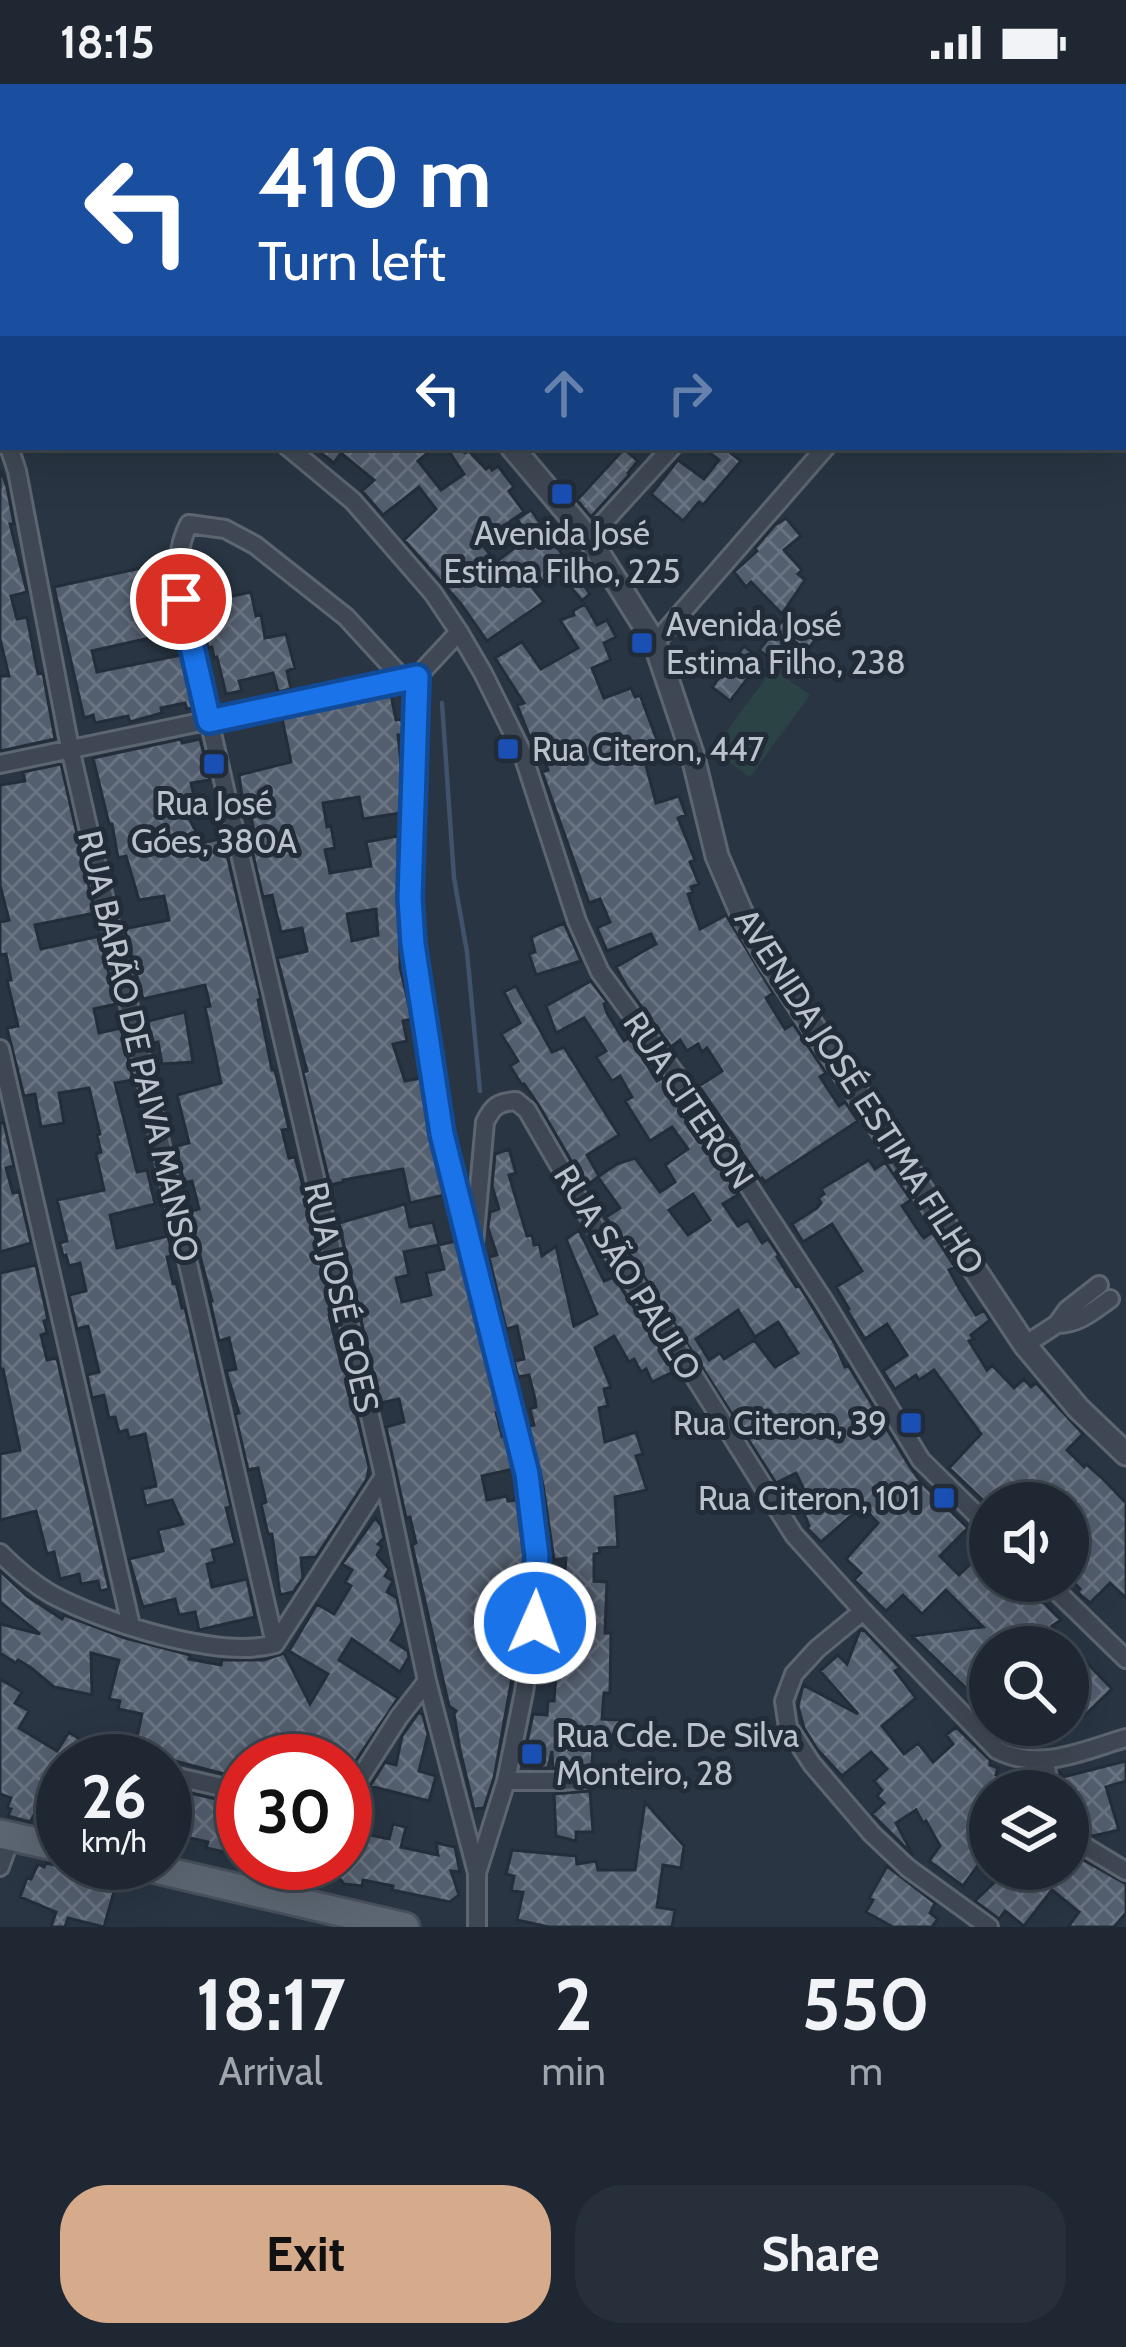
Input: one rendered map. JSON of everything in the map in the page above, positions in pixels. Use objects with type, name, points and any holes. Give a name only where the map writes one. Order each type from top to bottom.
[{"type":"main road","points":[[5,1835],[36,1842]]},
{"type":"main road","points":[[192,1877],[405,1927]]},
{"type":"street","name":"RUA BARÃO DE PAIVA MANSO","points":[[10,450],[70,748],[275,1644]]},
{"type":"street","name":"RUA CITERON","points":[[293,450],[353,501],[433,593],[459,632],[522,752],[577,921],[600,972],[676,1075],[921,1460],[969,1507]]},
{"type":"street","name":"AVENIDA JOSÉ ESTIMA FILHO","points":[[515,450],[589,538],[655,643],[692,753],[717,856],[770,962],[1025,1345],[1078,1408],[1126,1454]]},
{"type":"street","points":[[589,538],[669,450]]},
{"type":"street","points":[[655,643],[823,450]]},
{"type":"street","name":"RUA JOSÉ GOES","points":[[410,678],[346,617],[272,557],[233,532],[189,524],[179,551],[178,577],[427,1681],[476,1873]]},
{"type":"street","points":[[0,764],[410,678],[459,632]]},
{"type":"street","points":[[410,678],[413,944],[442,1134],[527,1474],[537,1556],[535,1623],[524,1692],[506,1781],[476,1873],[477,1927]]},
{"type":"street","points":[[0,1049],[131,1627]]},
{"type":"street","name":"RUA SÃO PAULO","points":[[473,1256],[484,1123],[500,1102],[516,1101],[527,1110],[593,1224],[794,1535],[997,1750],[1015,1760],[1045,1761]]},
{"type":"street","points":[[1025,1345],[1057,1324],[1066,1310],[1104,1292]]},
{"type":"street","points":[[0,1553],[47,1592],[131,1627],[244,1650],[275,1644],[384,1476]]},
{"type":"street","points":[[1068,1602],[1126,1659]]},
{"type":"street","points":[[863,1611],[794,1674],[784,1701],[788,1727],[812,1764],[872,1834],[908,1868],[989,1927]]},
{"type":"street","points":[[372,1759],[427,1681]]},
{"type":"street","points":[[1046,1770],[1045,1761],[1126,1738]]},
{"type":"street","points":[[506,1781],[627,1774]]},
{"type":"street","points":[[0,1867],[5,1835]]},
{"type":"street","points":[[1089,1849],[1126,1871]]},
{"type":"green space","points":[[773,668],[810,695],[750,777],[713,750]]},
{"type":"building","points":[[317,450],[431,450],[418,461],[441,490],[464,474],[450,453],[469,451],[486,469],[498,466],[524,512],[480,542],[496,562],[529,537],[517,519],[531,510],[590,594],[582,601],[558,571],[533,588],[544,602],[487,641],[404,540],[436,509],[419,487],[383,515],[362,491],[374,480],[341,453],[334,463]]},
{"type":"building","points":[[623,450],[638,461],[591,517],[577,500]]},
{"type":"building","points":[[706,450],[727,450],[741,461],[683,521],[651,494],[678,460],[704,479],[719,460]]},
{"type":"building","points":[[0,473],[7,487],[14,524],[10,524],[27,592],[11,596],[17,619],[27,617],[55,739],[0,751],[0,676],[9,676],[0,639]]},
{"type":"building","points":[[786,518],[801,536],[784,550],[805,580],[782,614],[751,582],[746,587],[734,572]]},
{"type":"building","points":[[164,563],[176,632],[92,651],[97,672],[181,655],[193,708],[187,709],[185,703],[161,708],[162,713],[130,722],[128,716],[95,723],[93,715],[84,718],[54,587]]},
{"type":"building","points":[[251,592],[265,638],[286,634],[295,668],[287,671],[291,689],[278,692],[273,673],[239,681],[242,691],[226,694],[217,657],[208,648],[200,603]]},
{"type":"building","points":[[585,604],[597,625],[607,620],[616,637],[604,643],[611,660],[592,668],[604,698],[631,688],[635,697],[640,695],[657,740],[651,742],[656,754],[644,758],[656,803],[679,796],[686,815],[678,818],[695,860],[690,862],[699,884],[688,894],[700,929],[726,915],[773,993],[766,998],[785,1029],[793,1024],[826,1073],[820,1077],[839,1106],[845,1102],[858,1121],[765,1182],[699,1086],[722,1071],[707,1048],[702,1052],[698,1044],[687,1051],[680,1040],[671,1047],[616,967],[656,944],[651,934],[607,951],[597,928],[610,922],[600,899],[589,903],[542,772],[548,770],[540,747],[535,750],[517,705],[524,703],[495,658],[522,642],[541,669],[578,648],[560,620]]},
{"type":"building","points":[[790,611],[807,623],[811,617],[824,628],[807,651],[793,640],[773,661],[759,650]]},
{"type":"building","points":[[744,646],[762,660],[730,701],[712,687]]},
{"type":"building","points":[[391,695],[396,720],[402,719],[402,735],[398,735],[400,813],[363,819],[359,797],[323,803],[335,848],[325,850],[330,873],[371,866],[366,842],[398,836],[400,967],[412,1019],[403,1021],[407,1041],[393,1044],[405,1081],[421,1078],[444,1195],[410,1203],[403,1169],[330,1185],[277,958],[307,951],[302,928],[281,932],[272,895],[263,897],[250,842],[256,841],[251,817],[245,818],[239,775],[291,762],[282,718]],"holes":[[[376,909],[378,935],[352,941],[347,914]]]},
{"type":"building","points":[[181,739],[182,743],[200,739],[210,780],[191,783],[194,796],[180,801],[202,843],[223,838],[289,1129],[282,1130],[306,1197],[333,1314],[329,1315],[369,1467],[367,1479],[316,1557],[301,1558],[303,1578],[293,1592],[280,1595],[258,1468],[248,1470],[226,1371],[236,1369],[229,1338],[219,1341],[193,1230],[191,1211],[199,1209],[192,1181],[184,1183],[176,1146],[189,1143],[177,1095],[221,1083],[205,1007],[210,1006],[205,985],[143,999],[125,931],[169,920],[164,896],[139,900],[126,856],[118,858],[93,758]]},
{"type":"building","points":[[61,764],[95,913],[35,925],[41,949],[100,936],[116,1004],[94,1009],[99,1033],[121,1028],[133,1080],[115,1083],[137,1172],[147,1170],[155,1204],[110,1215],[117,1248],[168,1236],[173,1283],[185,1308],[231,1507],[226,1508],[235,1544],[212,1550],[215,1562],[207,1564],[212,1587],[247,1579],[255,1617],[199,1630],[195,1612],[179,1615],[175,1599],[143,1607],[129,1559],[163,1551],[158,1530],[183,1524],[172,1500],[146,1506],[142,1489],[156,1486],[145,1434],[129,1438],[127,1430],[119,1432],[115,1417],[109,1418],[104,1395],[92,1398],[87,1375],[99,1372],[88,1326],[77,1329],[69,1295],[86,1291],[80,1263],[69,1266],[63,1256],[60,1243],[67,1241],[57,1200],[104,1190],[96,1154],[101,1152],[100,1134],[89,1088],[59,1093],[64,1123],[41,1127],[35,1094],[24,1096],[7,1028],[18,1026],[6,954],[0,955],[0,922],[9,920],[0,885],[0,785],[25,781],[23,772]]},
{"type":"building","points":[[564,923],[581,961],[536,975],[529,954],[535,952],[531,937]]},
{"type":"building","points":[[591,981],[607,1002],[607,1013],[624,1041],[630,1037],[657,1081],[662,1078],[739,1194],[723,1204],[738,1226],[748,1220],[762,1243],[768,1239],[910,1467],[968,1528],[940,1556],[959,1575],[969,1565],[969,1602],[1043,1602],[1061,1620],[1052,1626],[982,1626],[946,1590],[922,1614],[903,1595],[886,1611],[854,1580],[861,1573],[846,1559],[878,1523],[862,1506],[821,1542],[807,1528],[801,1506],[810,1502],[796,1473],[776,1483],[606,1217],[620,1208],[598,1177],[586,1186],[510,1066],[518,1061],[501,1034],[520,1023],[504,992],[516,986],[552,1052],[564,1047],[619,1135],[587,1155],[599,1176],[635,1158],[660,1192],[675,1182],[665,1165],[688,1149],[672,1127],[650,1141],[625,1101],[632,1097],[620,1076],[612,1081],[596,1057],[606,1051],[584,1018],[556,1033],[546,1006]],"holes":[[[693,1194],[710,1220],[688,1235],[669,1210]],[[738,1310],[755,1337],[778,1322],[798,1353],[775,1367],[754,1340],[724,1359],[720,1353],[709,1360],[696,1339]]]},
{"type":"building","points":[[185,1012],[193,1062],[162,1064],[148,1021]]},
{"type":"building","points":[[0,1123],[4,1123],[14,1166],[6,1168],[13,1193],[19,1191],[31,1243],[0,1252]]},
{"type":"building","points":[[509,1149],[516,1173],[509,1175],[527,1236],[532,1235],[534,1245],[539,1244],[542,1256],[556,1246],[574,1326],[597,1314],[566,1239],[579,1230],[604,1281],[614,1277],[675,1371],[652,1382],[646,1369],[641,1372],[634,1359],[629,1362],[614,1336],[595,1348],[611,1387],[604,1389],[608,1406],[599,1408],[605,1442],[636,1432],[643,1454],[636,1456],[647,1490],[615,1497],[618,1547],[599,1548],[600,1553],[594,1554],[594,1581],[607,1582],[605,1633],[611,1633],[610,1693],[604,1693],[602,1719],[620,1720],[622,1736],[602,1734],[601,1749],[593,1749],[592,1765],[553,1768],[552,1751],[548,1768],[523,1761],[533,1714],[547,1715],[548,1701],[554,1701],[557,1661],[546,1661],[547,1631],[554,1630],[552,1594],[563,1595],[566,1558],[554,1560],[529,1429],[534,1425],[530,1409],[536,1407],[535,1399],[529,1375],[518,1377],[514,1361],[524,1359],[517,1326],[506,1329],[489,1257],[497,1255],[488,1228],[490,1212],[499,1209],[492,1186],[495,1154]]},
{"type":"building","points":[[869,1160],[875,1169],[885,1162],[911,1200],[902,1206],[924,1238],[932,1232],[955,1267],[949,1270],[976,1315],[984,1310],[990,1320],[969,1341],[987,1370],[992,1365],[1014,1388],[1024,1379],[1031,1387],[1036,1383],[1083,1434],[1067,1450],[1126,1503],[1126,1598],[1110,1583],[1089,1602],[1089,1482],[969,1482],[969,1487],[949,1468],[981,1434],[934,1370],[895,1389],[883,1371],[907,1355],[887,1324],[865,1339],[836,1287],[862,1271],[832,1224],[803,1242],[792,1224],[817,1208],[824,1194],[821,1189]]},
{"type":"building","points":[[405,1204],[410,1227],[433,1222],[439,1245],[456,1241],[513,1469],[482,1476],[487,1500],[507,1496],[508,1501],[517,1500],[524,1558],[522,1622],[494,1778],[484,1808],[474,1809],[456,1711],[449,1706],[412,1545],[416,1543],[386,1427],[404,1422],[399,1399],[380,1403],[339,1223]],"holes":[[[438,1245],[444,1269],[426,1273],[431,1295],[402,1302],[396,1278],[409,1275],[404,1252]]]},
{"type":"building","points":[[36,1265],[48,1320],[44,1321],[47,1333],[41,1335],[47,1360],[57,1358],[109,1589],[100,1591],[98,1581],[81,1584],[79,1574],[60,1579],[54,1552],[47,1554],[36,1511],[0,1520],[0,1454],[20,1450],[0,1369],[0,1273]]},
{"type":"building","points":[[375,1518],[384,1538],[377,1555],[389,1569],[385,1576],[393,1581],[387,1592],[397,1598],[402,1622],[391,1640],[408,1651],[409,1657],[400,1672],[352,1639],[339,1660],[398,1698],[372,1737],[216,1734],[216,1772],[192,1766],[192,1734],[138,1734],[142,1714],[118,1709],[120,1701],[109,1699],[119,1660],[91,1653],[92,1695],[54,1687],[30,1667],[0,1653],[0,1624],[40,1634],[0,1602],[0,1571],[62,1619],[64,1615],[190,1655],[189,1659],[221,1665],[222,1660],[264,1660],[284,1653],[310,1704],[328,1674],[289,1651],[317,1604],[334,1614],[351,1586],[345,1582],[352,1570],[342,1564]]},
{"type":"building","points":[[969,1629],[969,1689],[968,1690],[912,1636]]},
{"type":"building","points":[[860,1630],[900,1668],[895,1671],[916,1698],[882,1726],[904,1754],[918,1743],[933,1762],[953,1744],[946,1735],[956,1727],[969,1740],[969,1746],[976,1746],[998,1768],[969,1770],[969,1878],[963,1886],[929,1861],[940,1846],[916,1810],[896,1823],[913,1855],[872,1814],[884,1803],[874,1781],[887,1769],[871,1752],[842,1776],[804,1728],[798,1706],[803,1685],[858,1714],[820,1671],[838,1655],[847,1664]]},
{"type":"building","points":[[1089,1665],[1112,1689],[1089,1711]]},
{"type":"building","points":[[0,1679],[22,1692],[15,1703],[29,1711],[19,1728],[36,1738],[36,1812],[30,1822],[8,1816],[11,1798],[0,1794]]},
{"type":"building","points":[[419,1712],[423,1715],[428,1734],[419,1771],[436,1776],[429,1801],[372,1787],[385,1762],[396,1765],[402,1736]]},
{"type":"building","points":[[1126,1761],[1126,1781],[1106,1787],[1119,1830],[1089,1834],[1089,1770]]},
{"type":"building","points":[[590,1791],[593,1832],[576,1832],[576,1841],[556,1836],[554,1794]]},
{"type":"building","points":[[192,1794],[216,1799],[216,1850],[206,1848],[208,1842],[192,1838]]},
{"type":"building","points":[[645,1802],[684,1846],[681,1868],[663,1865],[657,1907],[675,1910],[672,1927],[549,1927],[517,1920],[523,1892],[511,1891],[514,1876],[506,1874],[512,1850],[576,1856],[577,1864],[596,1861],[598,1870],[635,1870]]},
{"type":"building","points":[[393,1824],[406,1827],[401,1847],[438,1855],[436,1843],[455,1847],[460,1872],[451,1871],[459,1895],[450,1902],[372,1882],[372,1835],[389,1839]]},
{"type":"building","points":[[1089,1863],[1126,1884],[1126,1913],[1114,1927],[1068,1927],[1079,1912],[1052,1890],[1089,1890]]},
{"type":"building","points":[[887,1866],[935,1903],[930,1913],[938,1919],[932,1927],[893,1927],[866,1912]]},
{"type":"building","points":[[36,1868],[36,1890],[114,1890],[104,1927],[68,1918],[65,1927],[51,1927],[56,1912],[20,1897],[27,1878],[31,1879]]},
{"type":"building","points":[[986,1890],[1052,1890],[1024,1926],[1005,1911],[999,1919],[975,1901]]},
{"type":"waterway","points":[[442,703],[454,878],[467,952],[480,1091]]},
{"type":"place","name":"Avenida José Estima Filho, 225","points":[[562,494]]},
{"type":"place","name":"Avenida José Estima Filho, 238","points":[[642,643]]},
{"type":"place","name":"Rua Citeron, 447","points":[[508,749]]},
{"type":"place","name":"Rua José Góes, 380A","points":[[214,764]]},
{"type":"place","name":"Rua Citeron, 39","points":[[911,1423]]},
{"type":"place","name":"Rua Citeron, 101","points":[[944,1498]]},
{"type":"place","name":"Rua Cde. De Silva Monteiro, 28","points":[[532,1754]]},
{"type":"route","points":[[181,599],[209,721],[417,677],[410,898],[413,944],[442,1134],[527,1474],[537,1556],[535,1623]]}]
